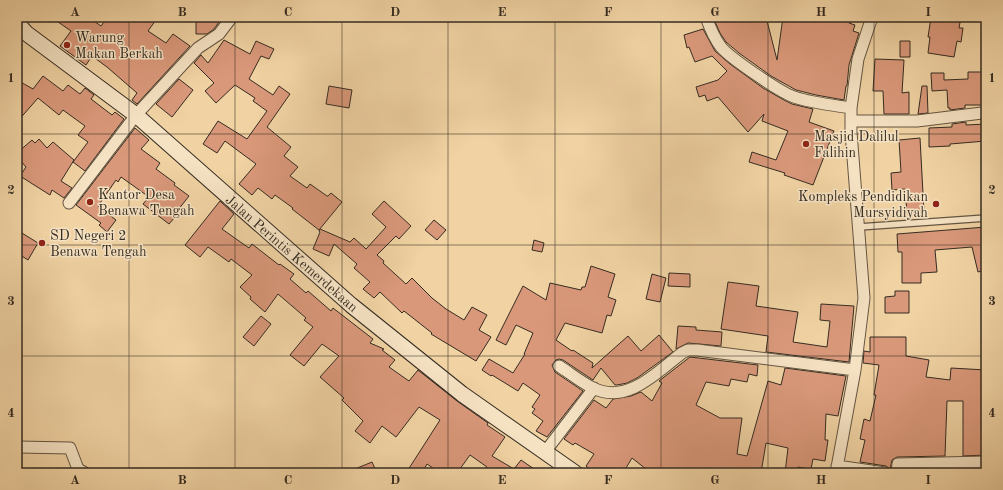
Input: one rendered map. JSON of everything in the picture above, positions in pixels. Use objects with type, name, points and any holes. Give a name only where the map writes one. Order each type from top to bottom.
[{"type":"main road","name":"Jalan Perintis Kemerdekaan","points":[[17,23],[26,33],[136,115],[351,305],[462,394],[575,473]]},
{"type":"street","points":[[69,203],[136,115],[198,48],[219,34],[232,17]]},
{"type":"street","points":[[706,17],[713,35],[722,48],[732,57],[782,91],[804,100],[851,108]]},
{"type":"street","points":[[872,17],[858,59],[851,108],[864,298],[855,370],[837,470],[885,473]]},
{"type":"street","points":[[851,121],[917,121],[982,113]]},
{"type":"street","points":[[559,366],[594,388],[613,393],[626,391],[641,385],[688,350],[855,370]]},
{"type":"street","points":[[545,452],[594,388]]},
{"type":"street","points":[[17,447],[70,448],[78,469],[85,473]]},
{"type":"street","points":[[897,473],[898,464],[986,462]]},
{"type":"lane","points":[[859,227],[986,218]]},
{"type":"building","points":[[51,17],[88,17],[101,26],[108,17],[158,17],[148,31],[166,43],[173,34],[190,46],[137,104],[132,100],[137,93],[107,67],[92,56],[86,65],[60,46],[71,31]]},
{"type":"building","points":[[196,17],[220,17],[219,22],[214,29],[207,34],[196,34]]},
{"type":"building","points":[[713,17],[766,17],[777,60],[783,17],[815,22],[817,17],[852,17],[849,23],[855,25],[853,31],[859,33],[849,65],[844,100],[796,90],[771,76],[726,42]]},
{"type":"building","points":[[931,17],[961,17],[959,28],[963,28],[961,42],[957,41],[954,57],[928,53],[930,37],[928,37]]},
{"type":"building","points":[[703,29],[715,51],[730,64],[763,88],[784,100],[792,104],[813,109],[809,122],[834,131],[813,185],[784,175],[785,173],[749,162],[752,152],[776,160],[788,131],[762,121],[764,114],[748,132],[718,97],[707,101],[705,95],[699,97],[696,87],[718,80],[727,71],[712,56],[695,62],[689,47],[687,48],[684,35]]},
{"type":"building","points":[[224,40],[250,54],[256,41],[274,49],[269,59],[261,56],[249,79],[273,95],[279,86],[290,94],[267,127],[291,147],[284,156],[298,167],[290,176],[307,188],[310,184],[327,196],[331,193],[342,202],[319,230],[275,195],[272,199],[258,188],[252,195],[239,184],[256,164],[225,141],[217,153],[203,144],[218,121],[247,139],[267,111],[253,101],[255,98],[235,85],[216,103],[205,91],[214,83],[194,63],[201,55],[208,63]]},
{"type":"building","points":[[900,41],[910,41],[910,57],[900,57]]},
{"type":"building","points":[[875,59],[904,60],[902,93],[909,92],[909,114],[884,114],[883,91],[873,91]]},
{"type":"building","points":[[968,72],[984,72],[985,105],[965,105],[965,108],[950,110],[950,108],[948,108],[947,90],[932,91],[931,73],[944,73],[944,80],[968,79]]},
{"type":"building","points":[[43,76],[63,91],[68,85],[80,94],[85,88],[94,95],[91,99],[112,115],[115,112],[124,119],[85,171],[73,162],[88,142],[78,135],[85,126],[63,110],[59,115],[38,98],[17,122],[17,80],[33,89]]},
{"type":"building","points":[[179,79],[193,90],[172,117],[156,104]]},
{"type":"building","points":[[329,86],[352,90],[349,108],[326,104]]},
{"type":"building","points":[[922,86],[927,86],[928,113],[918,114]]},
{"type":"building","points":[[966,122],[966,125],[986,124],[986,141],[950,144],[950,146],[929,147],[929,128],[952,127],[952,124]]},
{"type":"building","points":[[135,128],[149,140],[141,149],[160,163],[156,169],[189,196],[169,224],[143,204],[149,197],[121,177],[118,182],[116,180],[98,206],[116,220],[107,232],[99,225],[101,223],[76,205]]},
{"type":"building","points":[[920,138],[924,212],[907,213],[905,189],[892,190],[891,173],[901,172],[899,140]]},
{"type":"building","points":[[39,139],[47,148],[53,142],[74,160],[61,181],[72,188],[64,198],[52,190],[50,195],[20,176],[26,167],[17,157],[17,153],[32,140],[35,143]]},
{"type":"building","points":[[220,201],[234,214],[222,229],[249,248],[252,244],[279,265],[280,264],[294,274],[290,279],[306,293],[308,291],[331,311],[333,308],[373,339],[370,343],[384,349],[382,350],[395,360],[389,367],[409,381],[418,370],[488,423],[487,425],[505,437],[492,456],[514,469],[521,460],[540,473],[484,473],[487,467],[470,455],[457,473],[440,473],[427,464],[422,473],[406,473],[440,420],[419,407],[396,437],[382,426],[370,443],[355,431],[363,421],[342,400],[344,398],[320,377],[339,356],[322,344],[304,366],[290,355],[313,327],[304,320],[306,318],[278,294],[265,312],[250,299],[251,297],[240,287],[252,275],[231,259],[229,262],[208,247],[200,257],[185,245]]},
{"type":"building","points":[[384,201],[411,226],[399,239],[396,236],[377,255],[384,261],[383,263],[406,284],[412,278],[432,298],[464,320],[472,307],[487,315],[479,330],[491,337],[476,361],[431,334],[432,333],[404,311],[402,313],[380,292],[374,298],[363,289],[370,282],[354,268],[357,264],[334,244],[329,256],[313,249],[320,229],[350,242],[354,238],[366,249],[386,227],[372,214]]},
{"type":"building","points":[[434,220],[446,230],[437,240],[425,230]]},
{"type":"building","points":[[986,227],[986,270],[978,272],[972,247],[935,250],[937,272],[921,273],[921,283],[902,283],[902,252],[898,252],[897,234]]},
{"type":"building","points":[[17,230],[38,243],[28,260],[17,253]]},
{"type":"building","points":[[534,240],[544,243],[542,252],[532,250]]},
{"type":"building","points":[[591,266],[615,274],[608,297],[616,300],[611,316],[607,315],[602,333],[565,323],[556,340],[593,363],[592,368],[628,336],[641,351],[659,335],[673,352],[637,378],[627,383],[617,385],[615,385],[601,368],[593,380],[563,360],[556,360],[552,365],[555,372],[583,391],[547,437],[536,431],[543,421],[532,413],[535,409],[532,407],[540,395],[523,383],[518,391],[482,370],[489,359],[513,373],[525,354],[533,333],[516,325],[506,345],[496,340],[523,286],[546,300],[550,283],[581,290],[582,287],[585,287]]},
{"type":"building","points":[[669,273],[690,274],[690,287],[668,286]]},
{"type":"building","points":[[652,274],[666,278],[660,302],[646,299]]},
{"type":"building","points":[[728,282],[759,286],[756,306],[798,312],[793,342],[827,347],[830,321],[820,320],[821,304],[854,306],[849,362],[766,352],[768,336],[721,329]]},
{"type":"building","points":[[895,291],[909,291],[909,313],[885,313],[885,297],[895,296]]},
{"type":"building","points":[[261,316],[271,324],[254,346],[243,337]]},
{"type":"building","points":[[678,326],[696,327],[696,330],[722,332],[721,346],[688,343],[676,349]]},
{"type":"building","points":[[870,337],[906,337],[906,356],[929,360],[926,377],[950,380],[951,368],[986,370],[986,455],[963,456],[963,401],[947,401],[945,456],[897,457],[892,460],[890,469],[886,466],[860,462],[865,440],[860,439],[864,419],[870,421],[876,395],[874,395],[879,365],[863,363],[864,351],[870,352]]},
{"type":"building","points":[[690,357],[758,365],[757,376],[749,374],[747,382],[731,379],[729,386],[706,382],[696,405],[720,418],[742,418],[737,454],[747,456],[768,381],[781,385],[785,368],[846,376],[838,416],[826,414],[825,440],[828,440],[825,461],[813,459],[811,469],[798,467],[797,473],[785,473],[788,448],[766,443],[761,473],[651,473],[632,458],[623,473],[595,473],[586,466],[594,454],[575,443],[573,445],[564,439],[594,400],[606,408],[613,399],[631,396],[641,392],[652,401],[662,383],[659,381]]},
{"type":"building","points":[[372,462],[377,473],[345,473]]},
{"type":"building","points":[[922,470],[922,473],[904,473],[904,471]]},
{"type":"place","name":"Warung Makan Berkah","points":[[67,45]]},
{"type":"place","name":"Masjid Dalilul Falihin","points":[[806,144]]},
{"type":"place","name":"Kantor Desa Benawa Tengah","points":[[90,202]]},
{"type":"place","name":"Kompleks Pendidikan Mursyidiyah","points":[[936,204]]},
{"type":"place","name":"SD Negeri 2 Benawa Tengah","points":[[42,243]]}]
